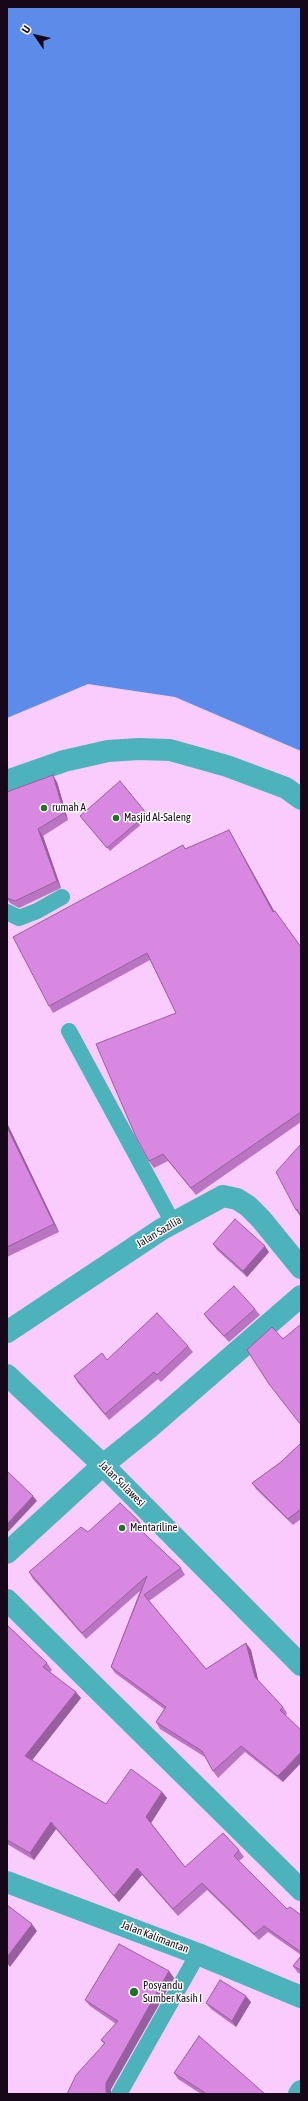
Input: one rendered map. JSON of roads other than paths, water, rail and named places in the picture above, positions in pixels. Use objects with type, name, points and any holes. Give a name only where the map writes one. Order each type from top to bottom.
[{"type":"street","points":[[7,781],[64,761],[108,751],[139,749],[170,750],[227,766],[286,788],[301,799]]},
{"type":"street","name":"Jalan Sazilia","points":[[7,1332],[173,1223],[223,1196],[237,1199],[248,1206],[261,1219],[301,1268]]},
{"type":"street","points":[[7,1553],[103,1465],[301,1296]]},
{"type":"street","name":"Jalan Sulawesi","points":[[7,1375],[103,1465],[301,1665]]},
{"type":"street","points":[[7,1600],[301,1890]]},
{"type":"street","name":"Jalan Kalimantan","points":[[7,1882],[198,1954],[301,1997]]},
{"type":"lane","points":[[7,912],[19,918],[37,911],[62,897]]},
{"type":"lane","points":[[69,1031],[173,1223]]},
{"type":"lane","points":[[119,2094],[198,1954]]},
{"type":"water","points":[[7,7],[301,7],[301,751],[175,697],[88,684],[7,718]]},
{"type":"place","name":"rumah A","points":[[44,808]]},
{"type":"place","name":"Masjid Al-Saleng","points":[[116,818]]},
{"type":"place","name":"Mentariline","points":[[122,1528]]},
{"type":"place","name":"Posyandu Sumber Kasih I","points":[[134,1992]]}]
